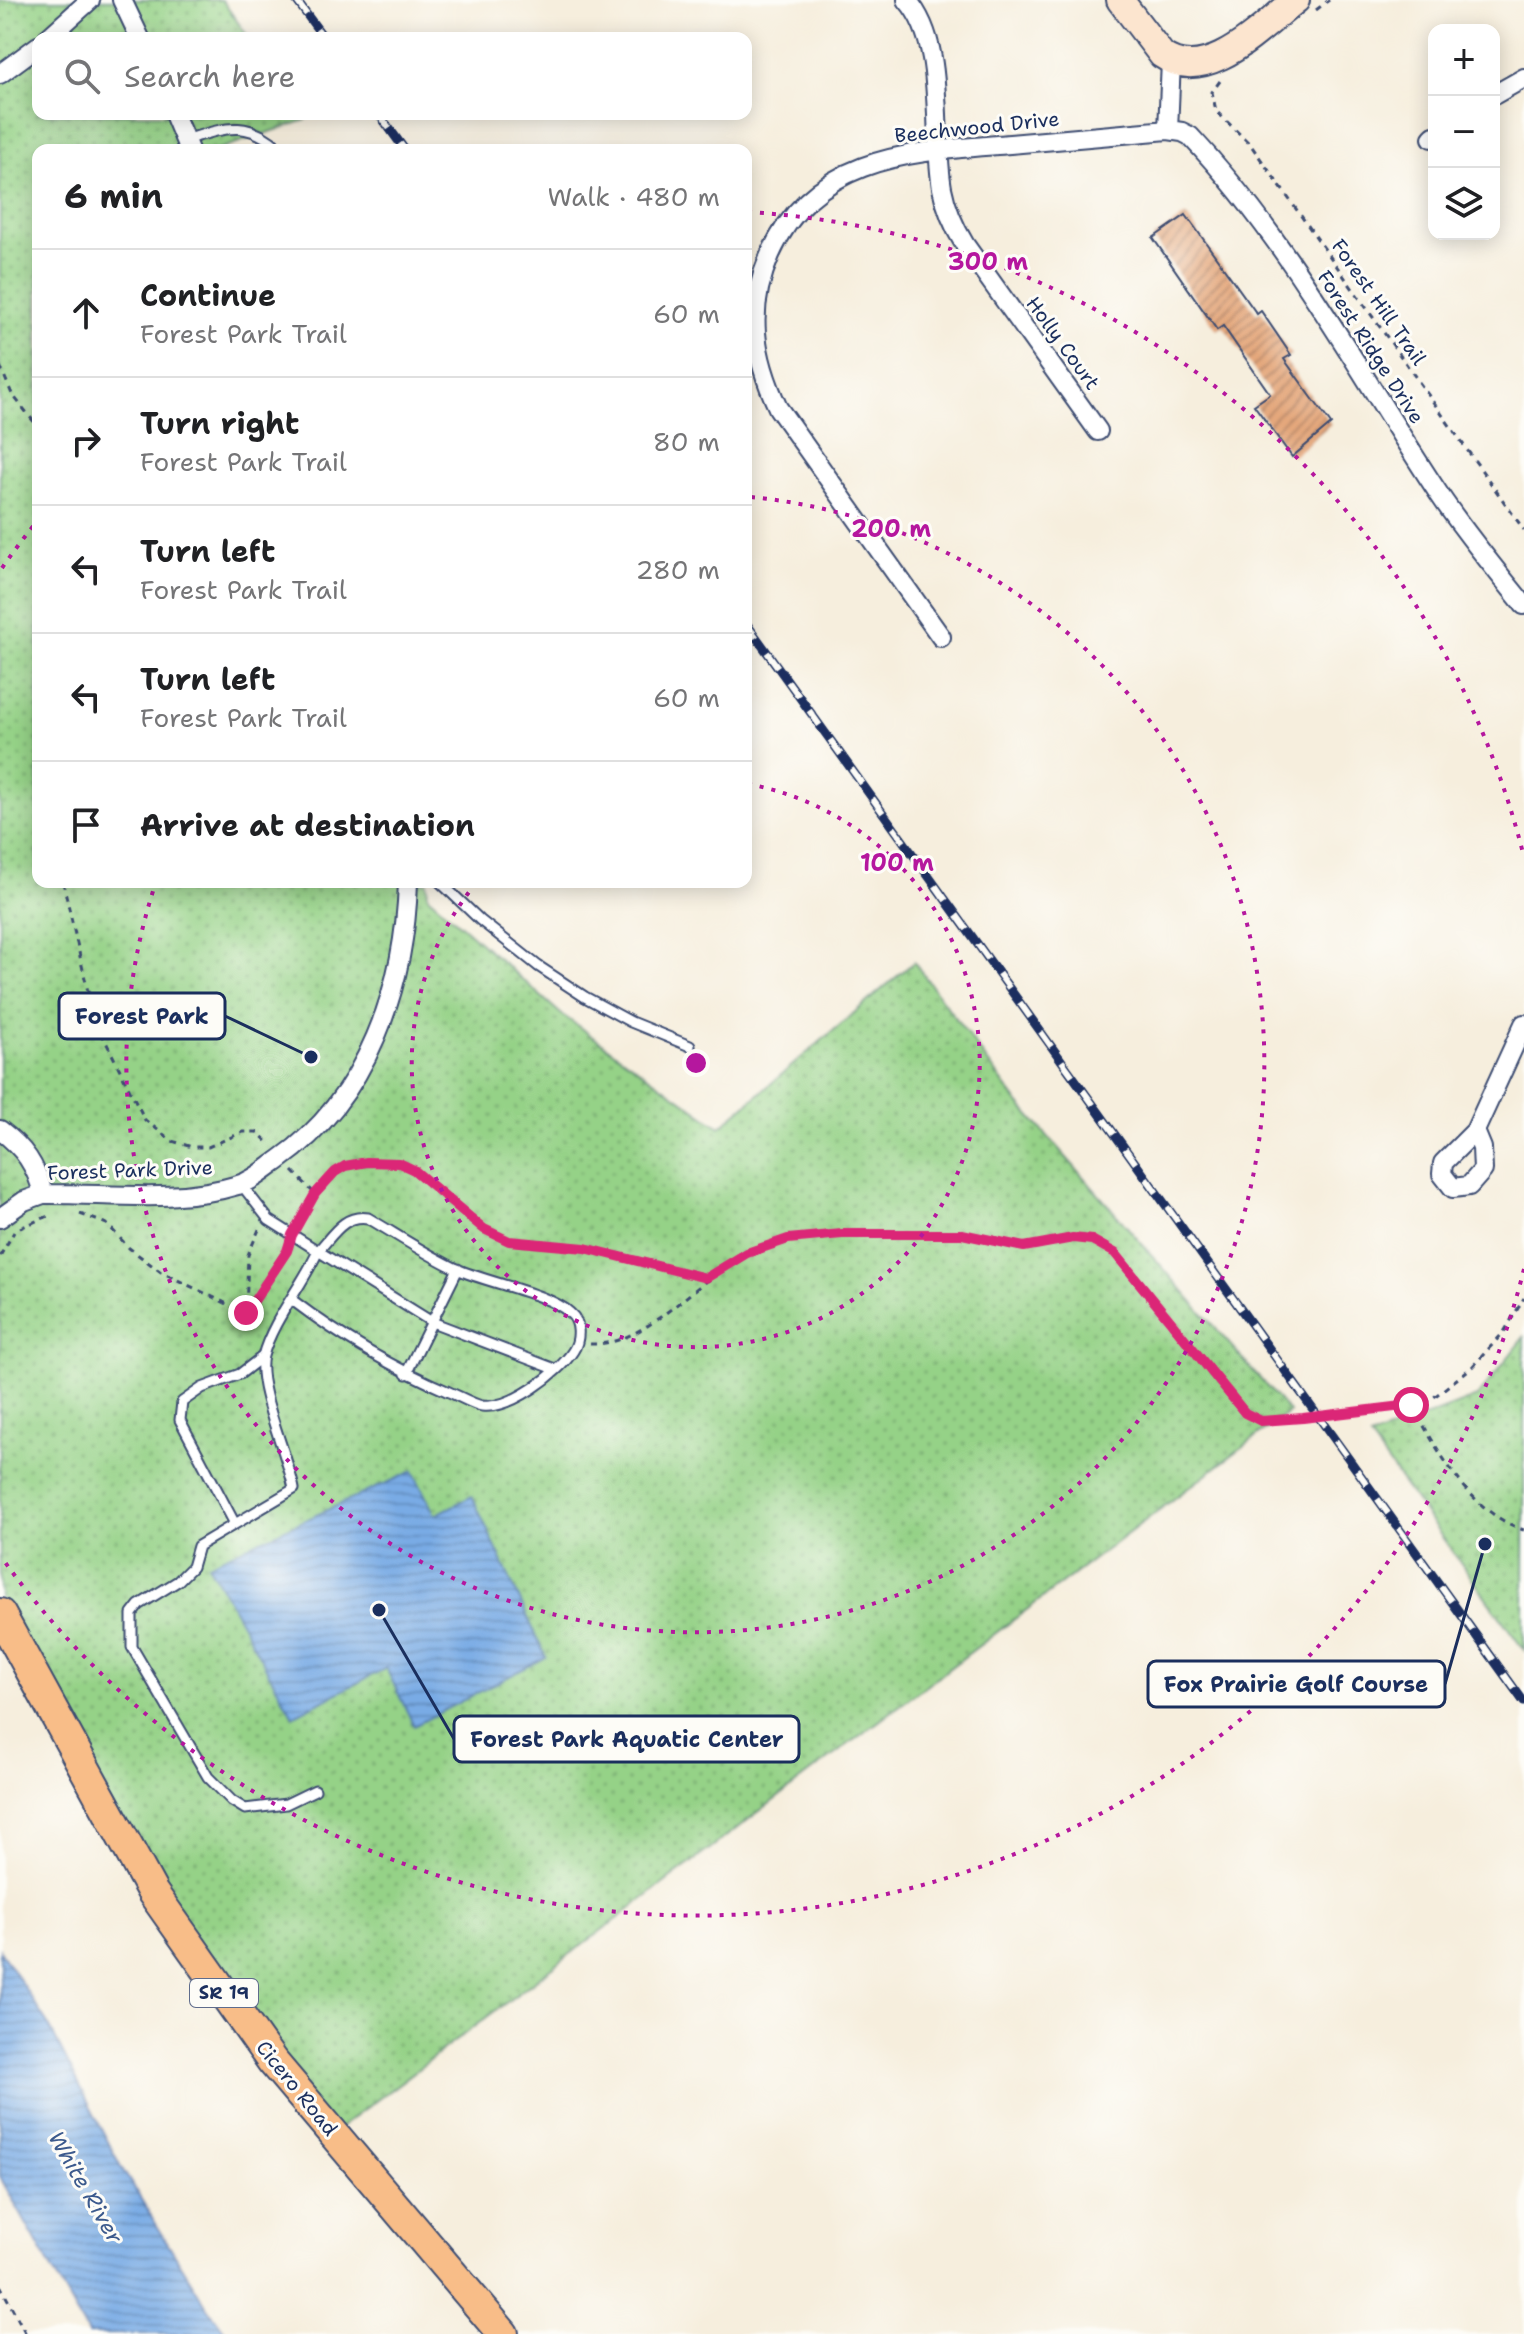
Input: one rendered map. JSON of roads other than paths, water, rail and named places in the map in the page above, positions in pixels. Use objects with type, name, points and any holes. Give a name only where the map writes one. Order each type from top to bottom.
[{"type":"main road","name":"Cicero Road","points":[[0,1614],[153,1893],[272,2061],[503,2334]]},
{"type":"street","points":[[55,32],[90,0]]},
{"type":"street","points":[[122,0],[137,32]]},
{"type":"street","name":"Holly Court","points":[[907,0],[920,20],[930,52],[942,186],[947,206],[965,245],[1098,431]]},
{"type":"street","points":[[1120,0],[1153,45],[1171,61],[1188,66],[1214,61],[1296,0]]},
{"type":"street","points":[[0,74],[32,50]]},
{"type":"street","points":[[1168,130],[1171,61]]},
{"type":"street","points":[[1500,92],[1524,78]]},
{"type":"street","points":[[177,120],[187,144]]},
{"type":"street","name":"Beechwood Drive","points":[[752,326],[766,264],[786,229],[801,209],[833,180],[861,166],[939,150],[1168,130]]},
{"type":"street","name":"Forest Ridge Drive","points":[[1168,130],[1190,136],[1263,226],[1323,312],[1440,495],[1524,605]]},
{"type":"street","name":"Beechwood Drive","points":[[752,340],[778,408],[941,637]]},
{"type":"street","name":"Forest Park Drive","points":[[0,1218],[24,1201],[43,1194],[170,1195],[218,1190],[241,1184],[311,1134],[341,1099],[376,1037],[392,994],[401,956],[407,888]]},
{"type":"street","points":[[1475,1131],[1524,1024]]},
{"type":"street","points":[[0,1130],[26,1152],[43,1194]]},
{"type":"lane","points":[[189,144],[229,127],[256,132],[273,144]]},
{"type":"lane","points":[[446,888],[480,920],[561,982],[631,1022],[690,1046]]},
{"type":"lane","points":[[241,1184],[269,1220],[432,1322],[555,1369]]},
{"type":"lane","points":[[235,1524],[180,1420],[182,1402],[202,1388],[240,1374],[262,1357],[292,1300],[318,1251],[348,1219],[368,1218],[458,1269],[570,1312],[578,1323],[578,1343],[571,1355],[530,1391],[509,1402],[483,1406],[406,1374],[328,1327],[292,1300]]},
{"type":"lane","points":[[406,1374],[458,1269]]},
{"type":"lane","points":[[262,1357],[264,1383],[294,1489],[198,1546],[192,1567],[178,1581],[139,1605],[132,1614],[132,1647],[208,1777],[232,1801],[245,1809],[286,1804],[315,1790]]},
{"type":"water","points":[[413,1471],[435,1515],[472,1496],[546,1657],[414,1726],[386,1668],[293,1716],[208,1564]]},
{"type":"water","name":"White River","points":[[0,1950],[49,2026],[121,2167],[227,2334],[88,2334],[0,2177]]},
{"type":"railway","points":[[296,0],[320,32]]},
{"type":"railway","points":[[383,120],[401,144]]},
{"type":"railway","points":[[752,631],[1524,1702]]},
{"type":"place","name":"Forest Park","points":[[311,1057]]},
{"type":"place","name":"Fox Prairie Golf Course","points":[[1485,1544]]},
{"type":"place","name":"Forest Park Aquatic Center","points":[[379,1610]]}]
